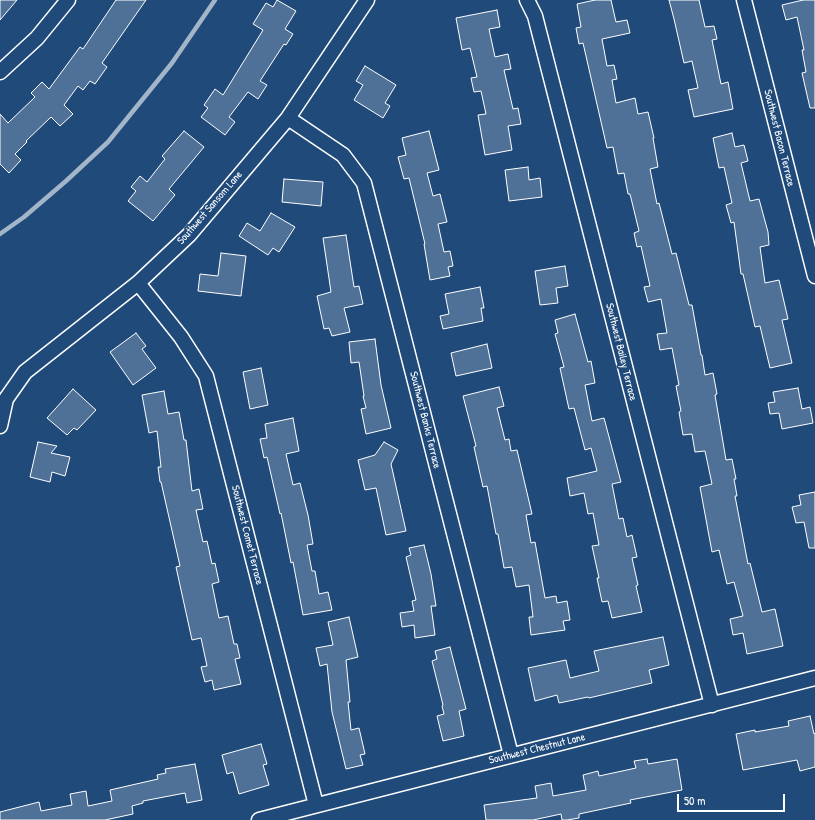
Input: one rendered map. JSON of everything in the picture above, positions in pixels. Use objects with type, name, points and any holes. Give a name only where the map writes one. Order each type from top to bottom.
[{"type":"street","points":[[0,72],[37,38],[68,0]]},
{"type":"street","name":"Southwest Sansom Lane","points":[[0,426],[6,399],[25,372],[138,283],[189,235],[288,118],[367,0]]},
{"type":"street","name":"Southwest Bailey Terrace","points":[[527,0],[535,16],[712,705]]},
{"type":"street","name":"Southwest Bacon Terrace","points":[[744,0],[815,276]]},
{"type":"street","name":"Southwest Banks Terrace","points":[[288,118],[342,155],[364,183],[511,755]]},
{"type":"street","name":"Southwest Comet Terrace","points":[[138,283],[181,336],[206,376],[316,805]]},
{"type":"street","name":"Southwest Chestnut Lane","points":[[260,820],[815,678]]},
{"type":"building","points":[[0,0],[17,0],[0,20]]},
{"type":"building","points":[[116,0],[146,0],[102,63],[107,67],[95,84],[90,81],[83,90],[78,86],[64,105],[73,114],[60,126],[51,117],[15,154],[21,160],[9,173],[0,164],[0,114],[8,123],[35,97],[31,93],[42,82],[49,89],[80,47],[83,49]]},
{"type":"building","points":[[277,0],[296,11],[285,29],[293,34],[286,45],[284,44],[260,81],[267,85],[258,99],[248,92],[229,117],[235,122],[225,135],[201,117],[208,108],[204,105],[215,89],[223,95],[263,30],[253,24],[266,3],[273,7]]},
{"type":"building","points":[[595,0],[611,0],[616,22],[627,20],[630,33],[602,39],[607,66],[614,65],[617,79],[612,80],[616,103],[635,98],[638,114],[648,112],[654,138],[658,167],[650,169],[657,204],[659,203],[672,254],[676,253],[689,305],[692,305],[705,375],[713,373],[717,394],[715,395],[726,460],[732,459],[736,479],[734,479],[737,496],[735,496],[748,564],[750,563],[762,612],[775,609],[783,646],[747,654],[743,633],[733,635],[730,619],[743,616],[734,582],[727,584],[719,550],[712,552],[700,487],[712,484],[705,451],[695,452],[692,434],[683,435],[679,412],[681,411],[676,386],[679,385],[672,348],[660,350],[657,334],[667,333],[661,299],[648,302],[644,287],[650,286],[641,246],[637,247],[634,233],[639,231],[630,194],[628,194],[624,173],[618,174],[613,147],[607,148],[583,43],[579,44],[576,28],[581,27],[577,4]]},
{"type":"building","points":[[669,0],[699,0],[705,27],[714,26],[717,39],[712,40],[721,84],[728,82],[733,109],[694,117],[688,90],[698,88],[692,61],[684,63]]},
{"type":"building","points":[[803,0],[815,0],[815,108],[810,108],[802,73],[806,72],[802,50],[804,50],[797,17],[786,20],[782,5]]},
{"type":"building","points":[[497,10],[500,27],[489,29],[495,57],[508,54],[511,69],[504,70],[513,109],[518,108],[521,124],[508,126],[512,150],[485,155],[478,115],[486,114],[481,91],[474,92],[471,78],[477,77],[470,48],[462,50],[456,18]]},
{"type":"building","points":[[365,66],[396,85],[385,103],[390,106],[383,118],[354,100],[363,85],[356,81]]},
{"type":"building","points":[[184,131],[204,147],[169,189],[175,195],[153,221],[128,201],[136,191],[131,187],[140,176],[147,182],[165,159],[162,156]]},
{"type":"building","points":[[429,131],[439,170],[427,173],[433,196],[440,194],[447,222],[438,224],[444,252],[450,251],[453,266],[448,267],[450,276],[430,280],[425,244],[409,178],[404,179],[398,157],[406,155],[402,138]]},
{"type":"building","points":[[732,133],[735,147],[744,145],[748,161],[741,163],[750,201],[759,199],[768,232],[769,245],[760,247],[765,283],[779,280],[788,319],[782,320],[792,363],[770,368],[760,326],[755,327],[743,274],[741,274],[734,222],[731,223],[726,205],[732,203],[724,167],[719,168],[713,138]]},
{"type":"building","points":[[528,167],[529,180],[540,178],[542,197],[509,201],[505,170]]},
{"type":"building","points":[[284,179],[323,182],[321,206],[282,202]]},
{"type":"building","points":[[271,213],[295,227],[279,252],[273,248],[268,255],[239,236],[247,223],[260,231]]},
{"type":"building","points":[[346,235],[354,287],[359,286],[363,304],[344,308],[350,332],[332,336],[329,328],[324,329],[317,296],[331,292],[323,238]]},
{"type":"building","points":[[221,253],[246,256],[241,296],[198,291],[200,274],[218,276]]},
{"type":"building","points":[[565,266],[568,286],[556,288],[558,303],[540,305],[535,271]]},
{"type":"building","points":[[480,287],[484,308],[481,308],[483,321],[443,329],[440,316],[449,314],[445,294]]},
{"type":"building","points":[[575,314],[588,362],[591,361],[595,383],[585,385],[592,421],[604,418],[621,482],[612,484],[619,519],[623,518],[627,537],[632,535],[637,557],[632,558],[642,612],[612,618],[608,601],[602,602],[597,578],[599,578],[592,546],[599,545],[593,513],[588,514],[584,493],[570,496],[567,478],[597,471],[591,448],[585,450],[574,408],[569,409],[560,368],[564,367],[555,334],[558,333],[555,320]]},
{"type":"building","points":[[136,333],[146,346],[142,349],[156,368],[133,385],[110,352]]},
{"type":"building","points":[[375,339],[381,385],[391,428],[366,434],[361,409],[366,408],[359,362],[351,363],[349,342]]},
{"type":"building","points":[[487,344],[492,368],[456,376],[451,353]]},
{"type":"building","points":[[261,368],[268,405],[250,409],[243,372]]},
{"type":"building","points":[[499,387],[504,406],[497,408],[505,440],[509,439],[511,451],[517,450],[532,514],[526,515],[531,543],[535,542],[545,598],[556,596],[557,603],[567,601],[570,620],[563,621],[565,630],[531,635],[529,617],[533,617],[529,585],[516,587],[512,567],[504,568],[487,486],[483,487],[474,447],[476,446],[463,396]]},
{"type":"building","points":[[798,388],[802,409],[810,407],[813,423],[782,429],[779,413],[770,414],[768,403],[775,402],[773,392]]},
{"type":"building","points":[[73,389],[96,410],[77,430],[74,428],[67,435],[47,418]]},
{"type":"building","points":[[164,391],[168,414],[179,412],[184,440],[186,440],[192,491],[199,489],[203,509],[196,510],[203,542],[207,541],[212,564],[215,563],[219,582],[212,584],[219,618],[228,616],[234,644],[237,644],[240,658],[235,659],[241,684],[214,690],[212,680],[205,682],[201,667],[207,666],[201,638],[192,640],[176,567],[180,566],[160,482],[158,467],[161,467],[157,431],[149,433],[142,395]]},
{"type":"building","points":[[293,418],[299,451],[286,454],[293,485],[300,483],[308,515],[313,544],[307,545],[312,571],[315,571],[319,594],[328,592],[332,610],[303,615],[293,562],[291,563],[281,513],[280,514],[267,457],[264,458],[260,439],[267,438],[265,424]]},
{"type":"building","points":[[38,442],[57,446],[51,453],[70,457],[65,476],[52,472],[50,482],[30,477]]},
{"type":"building","points":[[384,442],[398,450],[391,464],[406,531],[386,535],[376,488],[365,490],[358,460],[375,455]]},
{"type":"building","points":[[815,492],[815,548],[809,548],[804,522],[796,523],[792,507],[801,505],[799,495]]},
{"type":"building","points":[[424,545],[431,574],[436,606],[431,606],[435,635],[415,638],[414,625],[402,627],[400,613],[414,611],[412,601],[416,600],[406,557],[411,555],[409,548]]},
{"type":"building","points":[[349,617],[358,657],[346,660],[351,730],[359,728],[365,754],[360,755],[363,765],[346,769],[332,712],[327,664],[320,666],[316,648],[333,645],[328,622]]},
{"type":"building","points":[[663,637],[669,665],[649,670],[652,683],[589,698],[559,703],[557,695],[535,701],[528,668],[566,660],[570,678],[599,671],[594,651]]},
{"type":"building","points":[[450,647],[466,709],[459,711],[464,736],[443,741],[437,716],[444,714],[443,705],[432,661],[437,659],[435,651]]},
{"type":"building","points":[[810,716],[814,734],[815,733],[815,767],[800,771],[797,760],[743,770],[736,734],[789,726],[788,721]]},
{"type":"building","points":[[261,744],[267,764],[263,765],[269,785],[239,794],[233,772],[227,774],[222,755]]},
{"type":"building","points":[[647,759],[648,764],[677,759],[682,790],[630,800],[631,803],[579,814],[579,818],[567,820],[562,820],[561,814],[533,820],[486,820],[484,805],[537,798],[535,786],[551,783],[553,796],[586,790],[583,775],[598,771],[599,776],[636,768],[634,761]]},
{"type":"building","points":[[195,764],[202,800],[187,803],[185,793],[143,801],[143,803],[132,806],[133,814],[105,820],[0,820],[0,812],[39,802],[41,811],[72,805],[70,794],[86,791],[88,806],[112,801],[110,790],[158,779],[157,775],[166,773],[165,769]]},
{"type":"waterway","points":[[0,234],[24,217],[108,142],[172,63],[215,0]]}]
